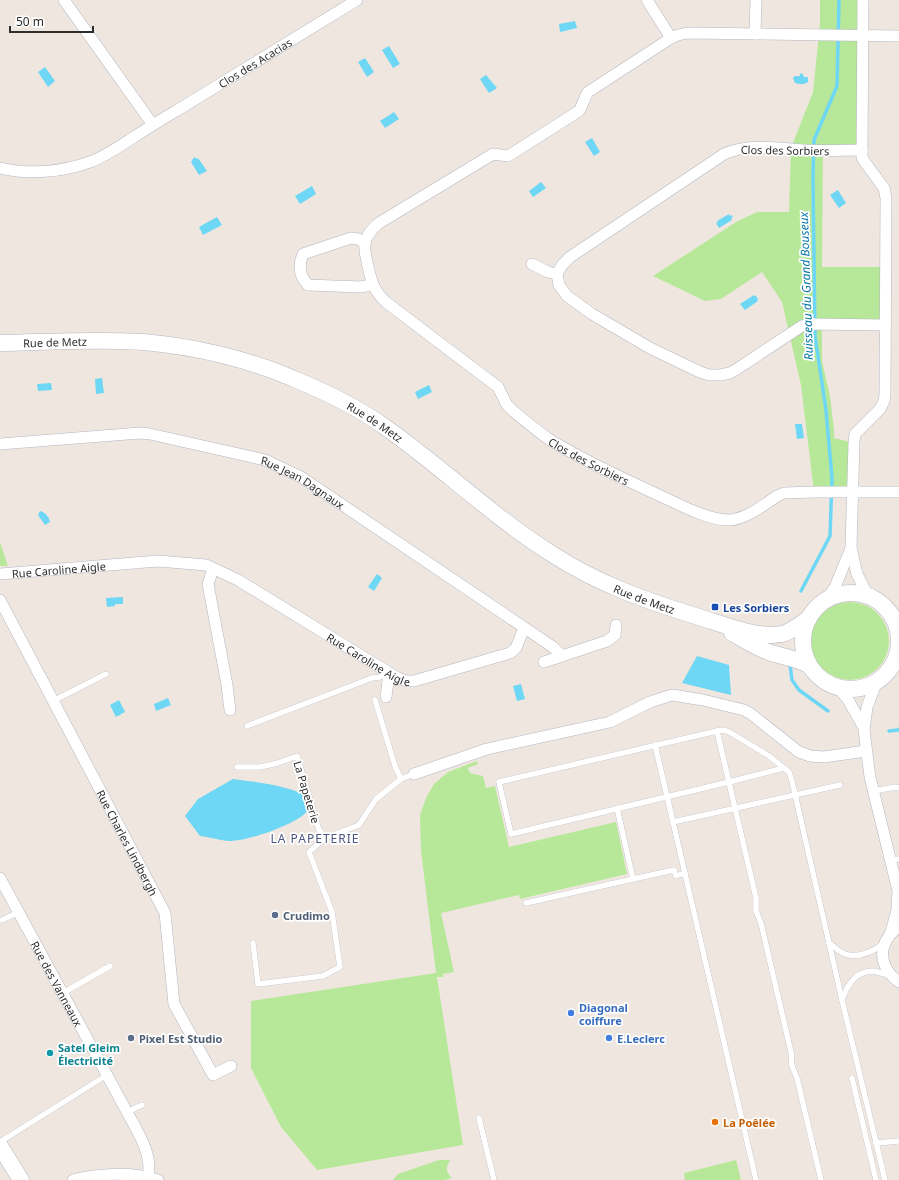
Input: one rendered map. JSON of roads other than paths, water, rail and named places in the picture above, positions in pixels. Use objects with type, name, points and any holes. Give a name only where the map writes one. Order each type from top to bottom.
[{"type":"main road","name":"Rue de Metz","points":[[0,343],[108,341],[144,342],[182,347],[217,354],[274,370],[331,395],[384,426],[516,530],[572,567],[601,581],[653,603],[747,632],[766,635],[783,634],[809,618]]},
{"type":"main road","points":[[847,593],[858,593],[868,596],[884,606],[897,622],[899,647],[894,670],[876,683],[864,688],[851,690],[838,688],[827,683],[817,675],[809,665],[803,642],[804,630],[809,618],[827,599],[847,593]]},
{"type":"main road","name":"Rue de Metz","points":[[708,620],[749,643],[771,653],[799,660],[809,665]]},
{"type":"main road","points":[[0,1146],[21,1180]]},
{"type":"street","points":[[64,0],[153,125]]},
{"type":"street","name":"Clos des Acacias","points":[[0,168],[37,171],[57,169],[88,162],[111,152],[357,0]]},
{"type":"street","points":[[647,0],[672,38]]},
{"type":"street","points":[[755,34],[756,0]]},
{"type":"street","points":[[863,0],[862,150],[864,161],[886,192],[885,395],[880,409],[855,434],[852,492],[850,548],[857,574],[868,596]]},
{"type":"street","points":[[372,283],[360,287],[308,285],[302,279],[299,262],[303,254],[351,238],[358,239],[364,243],[372,229],[379,224],[493,154],[508,156],[578,111],[582,107],[588,92],[678,35],[687,33],[899,36]]},
{"type":"street","name":"Clos des Sorbiers","points":[[557,274],[562,265],[570,257],[724,154],[734,149],[791,148],[807,150],[862,150]]},
{"type":"street","name":"Clos des Sorbiers","points":[[364,243],[364,250],[372,283],[378,294],[388,303],[498,387],[507,406],[549,439],[639,486],[713,518],[723,520],[735,519],[747,515],[778,495],[784,493],[899,492]]},
{"type":"street","points":[[532,264],[548,272],[557,274],[560,285],[567,296],[592,314],[650,348],[709,375],[720,376],[730,373],[802,326],[815,324],[885,324]]},
{"type":"street","name":"Rue Jean Dagnaux","points":[[0,444],[140,433],[265,460],[301,477],[553,647],[562,656]]},
{"type":"street","points":[[827,599],[835,587],[850,548]]},
{"type":"street","name":"Rue Caroline Aigle","points":[[0,574],[158,561],[206,565],[238,580],[389,673],[406,681],[414,681],[510,653],[516,648],[524,628]]},
{"type":"street","points":[[213,568],[208,584],[227,685],[230,710]]},
{"type":"street","name":"Rue Charles Lindbergh","points":[[0,600],[165,913],[174,1004],[213,1075],[231,1066]]},
{"type":"street","points":[[544,662],[607,641],[615,635],[616,625]]},
{"type":"street","points":[[380,699],[389,673]]},
{"type":"street","points":[[876,683],[868,707],[864,728],[866,751],[873,791],[895,860],[899,891],[895,929],[885,942],[883,951],[883,960],[886,969],[895,979]]},
{"type":"street","points":[[838,688],[847,698],[864,728]]},
{"type":"street","points":[[414,774],[487,748],[610,722],[650,702],[672,695],[702,700],[744,710],[799,752],[810,756],[824,757],[866,751]]},
{"type":"street","name":"Rue des Vanneaux","points":[[0,878],[146,1149],[149,1171],[153,1178]]},
{"type":"street","points":[[74,1180],[116,1174],[153,1178]]},
{"type":"lane","points":[[247,726],[372,678],[380,677],[389,673]]},
{"type":"lane","points":[[53,701],[106,674]]},
{"type":"lane","points":[[380,699],[395,766],[401,779]]},
{"type":"lane","points":[[784,768],[511,834],[499,782],[724,730],[770,756],[789,772],[885,1180]]},
{"type":"lane","points":[[717,731],[756,898],[756,912],[761,923],[791,1052],[792,1066],[797,1078],[821,1180]]},
{"type":"lane","points":[[655,746],[674,822],[756,1180]]},
{"type":"lane","name":"La Papeterie","points":[[237,767],[260,767],[278,763],[297,756],[319,830],[325,838]]},
{"type":"lane","points":[[253,943],[258,984],[323,976],[340,967],[332,912],[309,852],[325,838],[359,825],[376,799],[401,779],[414,774]]},
{"type":"lane","points":[[674,822],[785,796],[840,785]]},
{"type":"lane","points":[[873,791],[896,787],[899,788]]},
{"type":"lane","points":[[617,808],[633,879]]},
{"type":"lane","points":[[526,903],[674,870],[676,876],[685,873]]},
{"type":"lane","points":[[2,920],[19,912]]},
{"type":"lane","points":[[829,943],[844,954],[856,957],[877,948],[885,942]]},
{"type":"lane","points":[[63,993],[110,966]]},
{"type":"lane","points":[[842,1000],[845,990],[851,981],[860,973],[873,971],[895,979]]},
{"type":"lane","points":[[0,1142],[107,1075]]},
{"type":"lane","points":[[852,1078],[876,1180]]},
{"type":"lane","points":[[127,1112],[142,1105]]},
{"type":"lane","points":[[479,1118],[494,1180]]},
{"type":"lane","points":[[876,1143],[899,1142]]},
{"type":"water","points":[[575,21],[577,28],[560,32],[559,24]]},
{"type":"water","points":[[389,46],[400,64],[393,68],[382,50]]},
{"type":"water","points":[[365,58],[374,72],[367,77],[358,62]]},
{"type":"water","points":[[45,67],[55,81],[48,87],[38,72]]},
{"type":"water","points":[[802,73],[804,77],[808,78],[808,82],[803,84],[795,83],[793,78],[795,76],[800,76]]},
{"type":"water","points":[[486,75],[497,88],[489,93],[480,79]]},
{"type":"water","points":[[394,112],[399,119],[385,128],[380,121]]},
{"type":"water","points":[[592,138],[600,152],[594,156],[585,142]]},
{"type":"water","points":[[194,157],[197,159],[198,158],[207,171],[199,175],[191,162]]},
{"type":"water","points":[[541,182],[546,188],[533,197],[529,191]]},
{"type":"water","points":[[312,186],[316,194],[300,204],[295,196]]},
{"type":"water","points":[[838,190],[846,203],[839,208],[830,195]]},
{"type":"water","points":[[729,214],[733,217],[731,218],[732,220],[719,228],[716,223],[718,222],[717,221]]},
{"type":"water","points":[[217,217],[222,225],[203,235],[199,227]]},
{"type":"water","points":[[754,295],[758,301],[745,310],[740,304]]},
{"type":"water","points":[[102,378],[104,393],[96,394],[95,379]]},
{"type":"water","points":[[51,383],[52,390],[38,391],[37,384]]},
{"type":"water","points":[[429,385],[432,392],[418,399],[415,392]]},
{"type":"water","points":[[795,424],[802,424],[804,438],[797,439]]},
{"type":"water","points":[[40,511],[46,514],[50,520],[50,522],[45,525],[38,515]]},
{"type":"water","points":[[377,574],[382,578],[374,591],[368,587]]},
{"type":"water","points":[[123,597],[123,604],[115,604],[115,606],[107,607],[106,598]]},
{"type":"water","points":[[697,656],[729,665],[731,695],[682,683]]},
{"type":"water","points":[[521,684],[525,699],[517,701],[513,686]]},
{"type":"water","points":[[168,698],[171,705],[156,711],[154,704]]},
{"type":"water","points":[[119,700],[125,712],[116,717],[110,705]]},
{"type":"water","points":[[233,779],[294,790],[312,798],[310,807],[304,815],[284,826],[247,839],[228,841],[200,836],[185,816],[198,799]]},
{"type":"waterway","name":"Ruisseau du Grand Bouseux","points":[[801,591],[830,536],[832,478],[826,410],[815,336],[813,176],[814,140],[837,86],[839,0]]},
{"type":"waterway","name":"Ruisseau du Grand Bouseux","points":[[790,665],[792,680],[799,690],[828,711]]},
{"type":"waterway","name":"Ruisseau du Grand Bouseux","points":[[889,731],[899,729]]},
{"type":"place","name":"Les Sorbiers","points":[[715,607]]},
{"type":"place","name":"Crudimo","points":[[275,915]]},
{"type":"place","name":"Diagonal coiffure","points":[[571,1013]]},
{"type":"place","name":"Pixel Est Studio","points":[[131,1038]]},
{"type":"place","name":"E.Leclerc","points":[[609,1038]]},
{"type":"place","name":"Satel Gleim Électricité","points":[[50,1053]]},
{"type":"place","name":"La Poêlée","points":[[715,1122]]},
{"type":"district","name":"LA PAPETERIE","points":[[315,838]]}]
